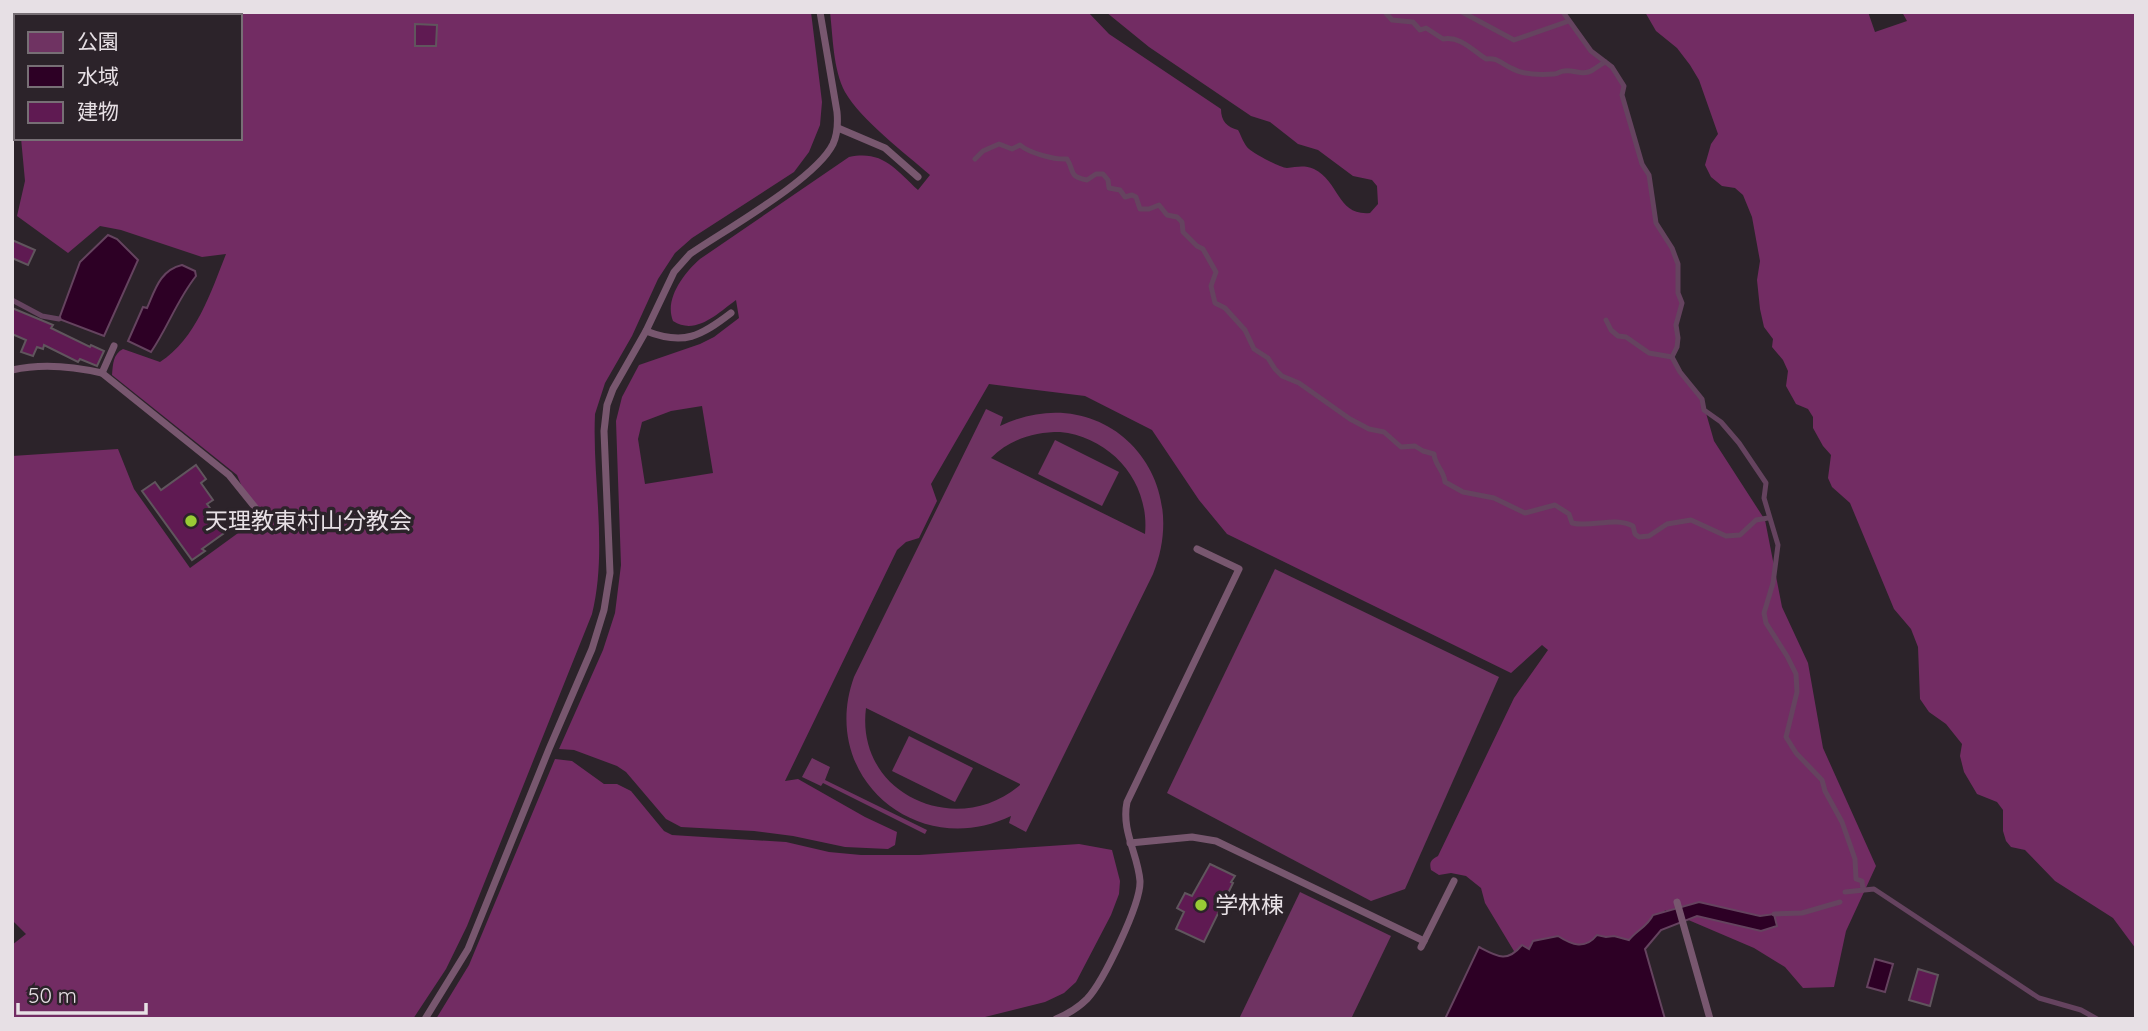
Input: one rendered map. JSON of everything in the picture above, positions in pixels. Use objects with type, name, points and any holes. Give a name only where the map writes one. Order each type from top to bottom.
[{"type":"lane","points":[[425,1019],[468,949],[598,630],[610,573],[604,418],[613,389],[681,262],[811,171],[833,144],[838,128],[820,12]]},
{"type":"lane","points":[[838,128],[885,148],[918,177]]},
{"type":"lane","points":[[646,331],[662,337],[687,338],[708,330],[731,313]]},
{"type":"lane","points":[[102,373],[114,346]]},
{"type":"lane","points":[[12,370],[31,366],[63,366],[102,373],[229,475],[262,516]]},
{"type":"lane","points":[[1056,1019],[1073,1011],[1092,994],[1134,909],[1140,880],[1125,819],[1127,802],[1239,569],[1196,549]]},
{"type":"lane","points":[[1130,843],[1192,837],[1216,841],[1423,944],[1454,881]]},
{"type":"lane","points":[[1678,904],[1710,1019]]},
{"type":"green space","points":[[986,409],[1003,417],[1000,426],[1037,414],[1072,414],[1104,424],[1130,443],[1150,469],[1161,501],[1163,536],[1153,574],[1026,832],[1009,823],[1011,816],[976,827],[942,827],[911,818],[884,801],[863,777],[850,747],[847,714],[854,677]],"holes":[[[1060,432],[1096,443],[1124,465],[1141,497],[1145,534],[991,458],[998,451],[1023,438]],[[866,708],[1020,784],[1020,785],[995,801],[968,808],[941,807],[915,799],[893,785],[877,764],[867,739]]]},
{"type":"green space","points":[[1055,440],[1119,472],[1102,506],[1038,474]]},
{"type":"green space","points":[[1275,569],[1499,677],[1405,889],[1371,901],[1167,793]]},
{"type":"green space","points":[[909,736],[973,768],[955,802],[892,771]]},
{"type":"green space","points":[[812,758],[830,767],[825,780],[927,830],[925,834],[823,783],[821,786],[802,777]]},
{"type":"green space","points":[[1300,892],[1391,936],[1351,1019],[1239,1019]]},
{"type":"shaded area","points":[[811,12],[822,102],[820,125],[809,152],[794,172],[692,238],[675,253],[658,279],[632,336],[605,383],[595,414],[599,565],[592,614],[467,926],[446,969],[413,1019],[12,1019],[12,945],[26,934],[12,920],[12,456],[118,449],[134,489],[190,568],[256,520],[237,475],[112,375],[115,357],[123,349],[160,362],[173,352],[201,314],[226,254],[202,257],[121,230],[100,226],[68,253],[17,216],[25,181],[21,140],[242,140],[242,14],[148,14]]},
{"type":"shaded area","points":[[830,12],[1088,12],[1109,34],[1221,109],[1225,123],[1238,130],[1252,151],[1287,168],[1314,169],[1323,175],[1351,209],[1359,213],[1370,213],[1378,204],[1377,186],[1372,180],[1353,176],[1318,150],[1298,144],[1270,122],[1251,116],[1149,47],[1106,12],[1563,12],[1591,51],[1612,67],[1624,86],[1622,95],[1642,164],[1649,175],[1656,223],[1672,248],[1678,264],[1678,293],[1682,303],[1676,325],[1677,347],[1672,357],[1680,373],[1702,399],[1714,441],[1765,520],[1782,607],[1808,663],[1823,748],[1876,866],[1846,931],[1834,987],[1803,988],[1785,967],[1754,948],[1665,910],[1653,937],[1523,966],[1485,903],[1481,888],[1466,876],[1451,873],[1439,875],[1431,870],[1430,865],[1438,856],[1514,698],[1548,650],[1542,645],[1511,673],[1227,534],[1199,500],[1152,430],[1085,396],[989,384],[931,484],[937,501],[919,538],[906,542],[897,550],[785,781],[798,779],[897,832],[895,845],[888,849],[845,847],[754,831],[681,827],[666,819],[626,772],[617,766],[574,750],[559,749],[603,650],[615,613],[621,565],[616,421],[622,397],[639,365],[700,344],[739,318],[736,300],[698,324],[690,326],[673,321],[671,304],[682,279],[700,259],[849,157],[871,156],[880,159],[895,168],[918,190],[930,175],[872,125],[845,92],[836,63]],"holes":[[[702,406],[713,473],[645,484],[638,439],[642,422],[671,411]]]},
{"type":"shaded area","points":[[1645,12],[1868,12],[1875,32],[1907,21],[1902,12],[2136,12],[2136,949],[2113,918],[2055,881],[2025,850],[2011,847],[2003,831],[2003,810],[1997,802],[1977,794],[1964,772],[1960,756],[1962,744],[1946,724],[1929,712],[1920,699],[1918,647],[1911,629],[1894,609],[1850,503],[1832,487],[1828,478],[1831,455],[1813,428],[1813,417],[1808,409],[1796,404],[1786,386],[1788,371],[1772,347],[1773,339],[1764,327],[1757,280],[1760,261],[1752,217],[1743,195],[1735,188],[1722,186],[1711,177],[1705,165],[1711,144],[1718,134],[1699,80],[1677,48],[1656,31]]},
{"type":"shaded area","points":[[555,759],[572,761],[604,784],[617,784],[631,791],[664,831],[672,835],[786,842],[829,852],[861,855],[919,855],[1079,844],[1112,850],[1120,881],[1119,894],[1076,982],[1064,993],[1045,1002],[977,1019],[436,1019],[469,965]]},
{"type":"water","points":[[108,235],[117,239],[138,260],[104,336],[59,319],[80,262]]},
{"type":"water","points":[[182,265],[195,271],[196,276],[151,352],[128,341],[143,307],[147,308],[163,276]]},
{"type":"water","points":[[1699,902],[1760,916],[1774,914],[1777,926],[1761,931],[1697,916],[1661,930],[1645,949],[1665,1019],[1445,1019],[1479,947],[1502,957],[1517,951],[1522,945],[1529,949],[1533,941],[1558,936],[1578,945],[1588,943],[1597,935],[1629,940],[1653,915]]},
{"type":"water","points":[[1875,959],[1893,964],[1885,992],[1867,987]]},
{"type":"building","points":[[415,24],[437,25],[436,46],[415,46]]},
{"type":"building","points":[[12,240],[35,250],[28,265],[12,258]]},
{"type":"building","points":[[12,308],[53,325],[51,328],[90,347],[91,345],[104,351],[97,366],[80,359],[78,362],[44,345],[43,349],[37,347],[33,356],[21,352],[26,340],[12,334]]},
{"type":"building","name":"天理教東村山分教会","points":[[196,465],[206,479],[201,483],[213,500],[207,504],[227,531],[192,560],[142,491],[155,482],[161,490]]},
{"type":"building","name":"学林棟","points":[[1210,864],[1235,876],[1204,942],[1176,929],[1184,912],[1177,908],[1185,893],[1192,896]]},
{"type":"building","points":[[1918,969],[1938,975],[1930,1006],[1909,1000]]},
{"type":"waterway","points":[[1385,12],[1392,20],[1413,22],[1420,30],[1426,28],[1443,39],[1461,42],[1486,59],[1496,60],[1521,72],[1584,73],[1605,62]]},
{"type":"waterway","points":[[1462,12],[1514,40],[1569,21]]},
{"type":"waterway","points":[[1563,12],[1591,51],[1612,67],[1624,86],[1622,95],[1642,164],[1649,175],[1656,223],[1672,248],[1678,264],[1678,293],[1682,303],[1676,325],[1677,347],[1672,357],[1680,372],[1702,399],[1704,410],[1721,422],[1739,443],[1766,483],[1764,498],[1778,545],[1773,583],[1764,613],[1766,623],[1796,674],[1797,692],[1786,737],[1796,753],[1822,780],[1842,822],[1855,859],[1856,879],[1862,881],[1863,890]]},
{"type":"waterway","points":[[975,159],[983,151],[999,144],[1012,149],[1020,145],[1042,155],[1067,159],[1077,177],[1087,180],[1096,174],[1103,174],[1108,180],[1109,188],[1120,190],[1125,197],[1136,197],[1140,209],[1159,205],[1167,215],[1177,217],[1182,222],[1183,232],[1203,249],[1216,272],[1211,286],[1215,303],[1225,308],[1245,330],[1254,349],[1268,358],[1282,376],[1299,383],[1350,419],[1369,429],[1384,432],[1401,447],[1415,446],[1434,454],[1445,482],[1463,492],[1494,498],[1525,513],[1555,505],[1569,514],[1572,523],[1626,523],[1633,526],[1639,537],[1649,536],[1667,524],[1691,520],[1726,536],[1740,535],[1756,520],[1768,518]]},
{"type":"waterway","points":[[12,300],[42,316],[59,319]]},
{"type":"waterway","points":[[1606,320],[1618,336],[1626,337],[1649,353],[1672,357]]},
{"type":"waterway","points":[[1845,892],[1874,889],[2039,998],[2081,1010],[2097,1019]]},
{"type":"waterway","points":[[1774,914],[1802,913],[1840,902]]},
{"type":"place","name":"天理教東村山分教会","points":[[191,521]]},
{"type":"place","name":"学林棟","points":[[1201,905]]}]
